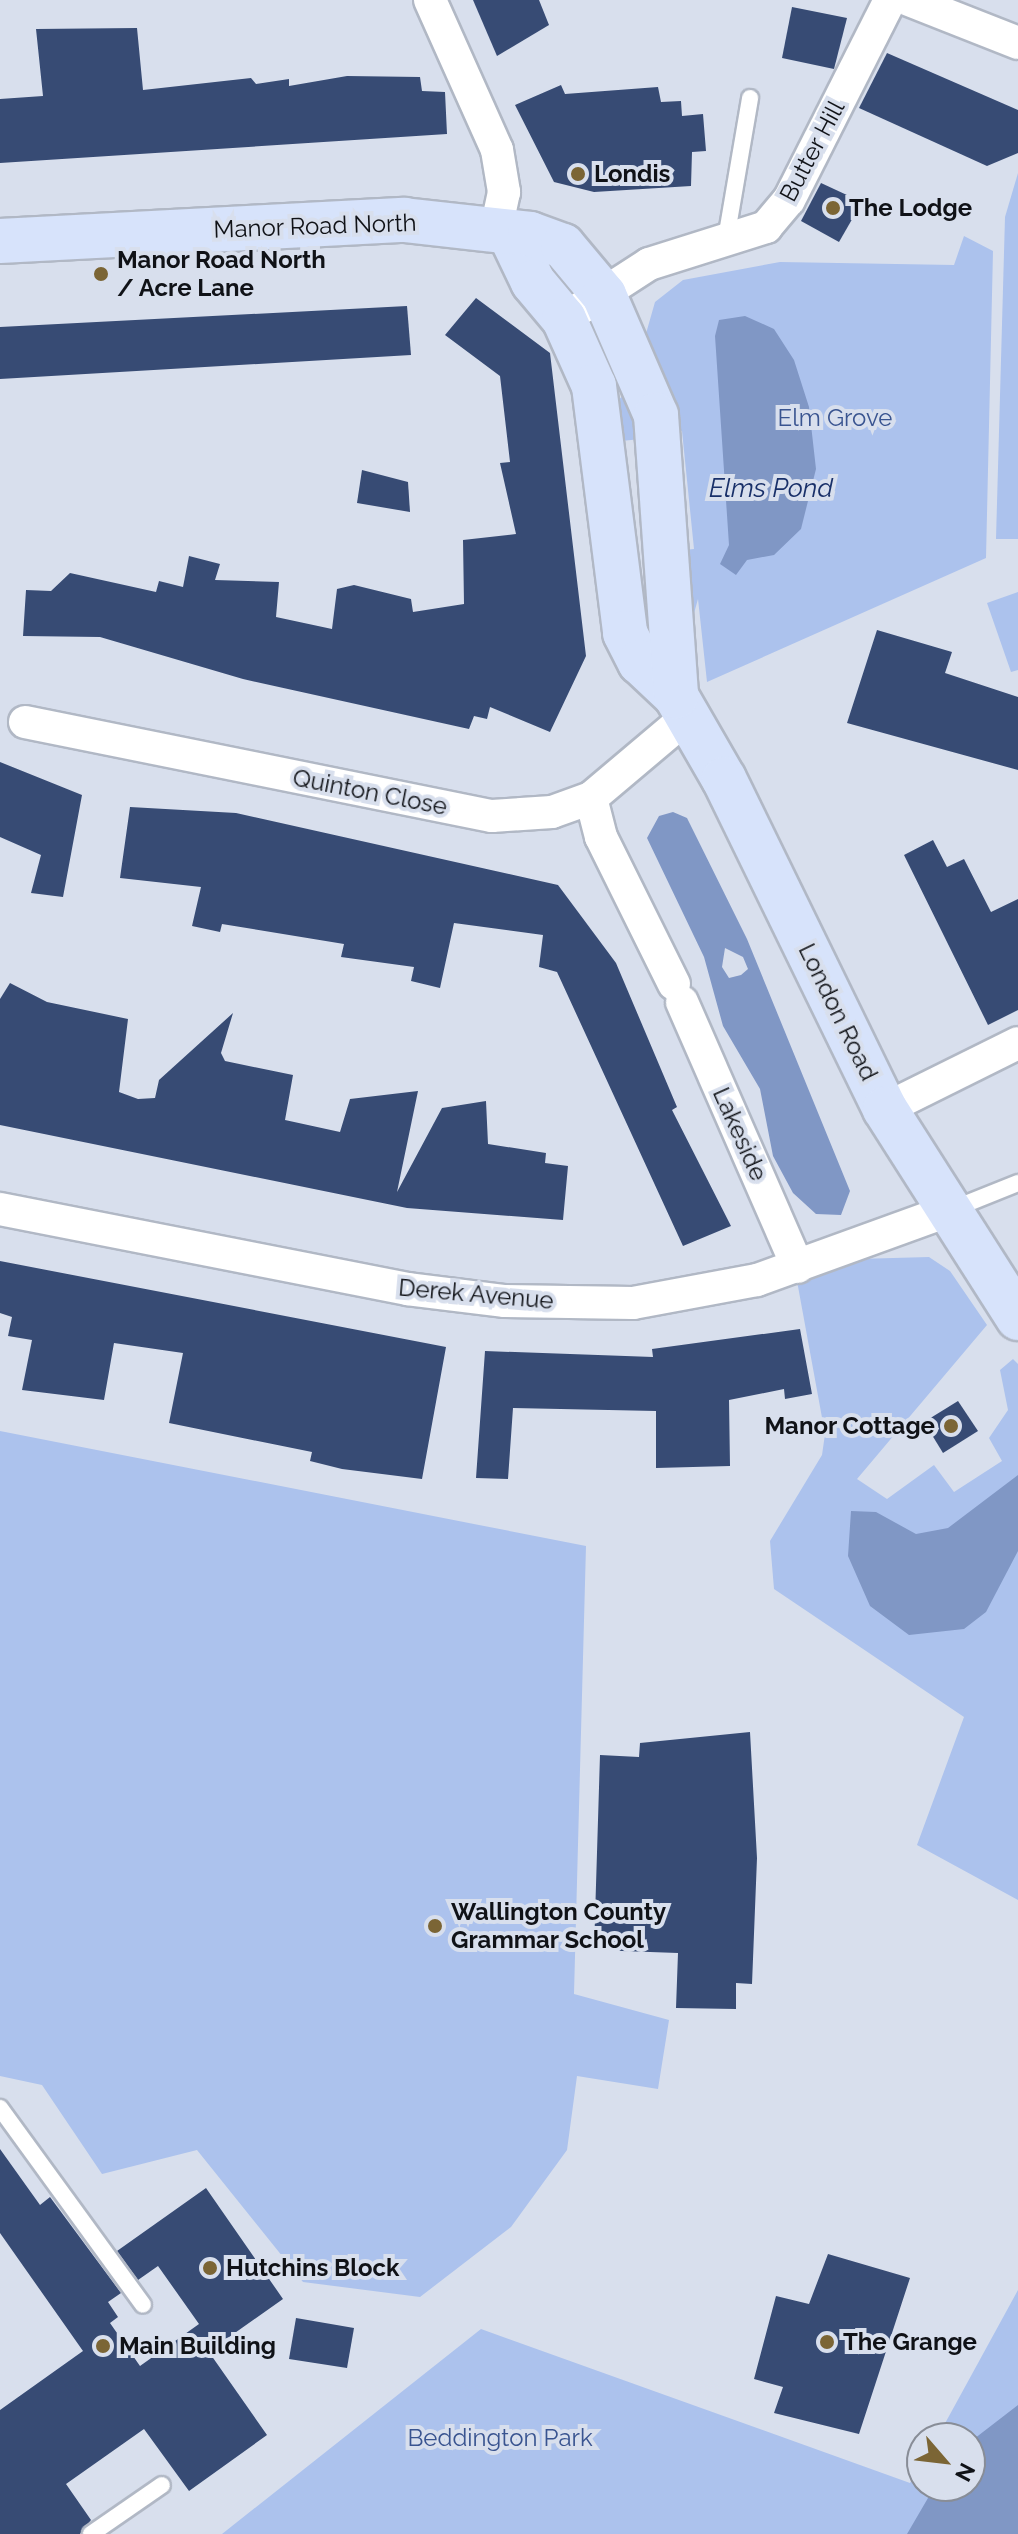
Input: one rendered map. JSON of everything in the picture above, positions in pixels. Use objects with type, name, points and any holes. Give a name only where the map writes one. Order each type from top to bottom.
[{"type":"main road","name":"Manor Road North","points":[[0,241],[404,220],[503,232],[563,246],[604,295]]},
{"type":"main road","name":"London Road","points":[[503,232],[533,282],[564,319],[594,386],[625,633],[640,662],[681,706],[724,779],[885,1109],[945,1212],[1013,1301]]},
{"type":"main road","name":"London Road","points":[[604,295],[656,415],[681,706]]},
{"type":"street","points":[[430,0],[497,150],[504,192],[503,232]]},
{"type":"street","name":"Butter Hill","points":[[564,319],[649,264],[726,239],[755,235],[789,200],[890,0]]},
{"type":"street","points":[[909,0],[1018,43]]},
{"type":"street","name":"Quinton Close","points":[[25,722],[492,816],[552,812],[591,798],[681,706]]},
{"type":"street","name":"Lakeside","points":[[591,798],[601,837],[678,993],[798,1267]]},
{"type":"street","points":[[885,1109],[1018,1043]]},
{"type":"street","name":"Derek Avenue","points":[[0,1209],[407,1289],[505,1301],[693,1297],[828,1257],[945,1212]]},
{"type":"lane","points":[[726,239],[750,98]]},
{"type":"lane","points":[[945,1212],[1018,1183]]},
{"type":"lane","points":[[0,2108],[143,2305]]},
{"type":"lane","points":[[91,2534],[162,2485]]},
{"type":"green space","points":[[1018,173],[1018,539],[996,539],[1005,217]]},
{"type":"green space","name":"Elm Grove","points":[[964,236],[993,251],[986,558],[707,682],[698,599],[691,624],[684,550],[694,549],[682,431],[675,430],[670,387],[645,337],[655,302],[683,280],[780,262],[954,265]]},
{"type":"green space","points":[[625,394],[641,439],[621,441],[617,401]]},
{"type":"green space","points":[[1018,592],[1018,670],[1011,672],[987,603]]},
{"type":"green space","points":[[929,1257],[950,1271],[987,1325],[857,1479],[887,1499],[934,1465],[954,1492],[1002,1461],[989,1438],[1008,1410],[1000,1370],[1013,1359],[1018,1364],[1018,1900],[917,1845],[964,1717],[774,1589],[770,1541],[822,1455],[825,1434],[797,1281],[857,1259]]},
{"type":"green space","points":[[0,1431],[586,1546],[574,1994],[669,2020],[658,2089],[577,2076],[567,2150],[511,2227],[420,2297],[303,2282],[197,2150],[102,2174],[42,2085],[0,2076]]},
{"type":"green space","name":"Beddington Park","points":[[1018,2290],[1018,2534],[222,2534],[481,2329],[906,2482],[906,2502],[986,2502],[986,2422],[946,2422]]},
{"type":"water","name":"Elms Pond","points":[[745,316],[774,329],[794,360],[809,407],[816,469],[801,529],[774,555],[747,560],[736,575],[720,564],[729,545],[715,336],[719,320]]},
{"type":"water","points":[[673,812],[687,818],[747,939],[850,1191],[841,1215],[816,1214],[793,1193],[773,1156],[760,1089],[723,1026],[704,957],[647,838],[659,816]],"holes":[[[725,948],[743,957],[748,969],[741,975],[729,978],[722,967]]]},
{"type":"water","points":[[1018,1475],[1018,1551],[986,1612],[964,1629],[909,1635],[870,1606],[848,1556],[851,1511],[876,1512],[916,1534],[948,1528]]},
{"type":"water","points":[[1018,2405],[1018,2534],[907,2534],[926,2502],[986,2502],[986,2430]]},
{"type":"building","points":[[473,0],[539,0],[549,25],[497,56]]},
{"type":"building","points":[[792,7],[847,18],[834,69],[782,58]]},
{"type":"building","points":[[137,28],[143,90],[251,78],[256,84],[289,79],[289,86],[347,76],[420,77],[422,91],[445,92],[447,134],[0,163],[0,99],[43,96],[36,29]]},
{"type":"building","points":[[887,53],[1018,110],[1018,153],[987,166],[859,108]]},
{"type":"building","points":[[561,85],[565,94],[658,87],[661,102],[681,101],[682,116],[703,114],[706,151],[692,152],[691,186],[594,192],[554,182],[515,105]]},
{"type":"building","name":"The Lodge","points":[[821,183],[862,202],[839,242],[801,221]]},
{"type":"building","points":[[476,298],[550,353],[586,656],[550,732],[490,707],[487,719],[474,716],[469,729],[243,679],[100,637],[23,636],[26,590],[51,591],[70,573],[156,592],[159,581],[183,587],[189,556],[220,564],[215,580],[279,582],[276,617],[332,629],[337,589],[354,585],[411,599],[413,612],[464,604],[463,540],[516,534],[500,463],[510,462],[500,376],[445,335]]},
{"type":"building","points":[[407,306],[411,355],[0,379],[0,327]]},
{"type":"building","points":[[362,470],[408,482],[410,512],[357,503]]},
{"type":"building","points":[[877,630],[952,652],[945,673],[1018,697],[1018,770],[847,723]]},
{"type":"building","points":[[0,762],[82,795],[63,897],[31,893],[41,855],[0,837]]},
{"type":"building","points":[[130,807],[236,813],[558,885],[616,963],[677,1107],[672,1110],[731,1226],[683,1246],[557,972],[539,967],[543,935],[454,923],[440,988],[411,981],[414,967],[341,957],[344,944],[222,924],[220,932],[192,926],[201,887],[120,878]]},
{"type":"building","points":[[933,840],[947,867],[964,859],[991,912],[1018,899],[1018,1010],[988,1025],[904,855]]},
{"type":"building","points":[[10,983],[47,1002],[128,1019],[119,1092],[138,1099],[155,1098],[159,1080],[233,1013],[221,1053],[225,1061],[293,1075],[285,1120],[340,1132],[350,1099],[418,1091],[397,1192],[442,1108],[486,1101],[488,1144],[546,1153],[545,1163],[568,1166],[563,1220],[407,1208],[0,1125],[0,999]]},
{"type":"building","points":[[0,1261],[446,1347],[422,1479],[342,1469],[310,1461],[312,1452],[169,1423],[183,1353],[114,1343],[104,1400],[22,1390],[32,1340],[8,1336],[12,1317],[0,1313]]},
{"type":"building","points":[[800,1329],[812,1394],[785,1399],[784,1389],[729,1400],[730,1466],[656,1468],[656,1411],[513,1408],[508,1479],[476,1478],[485,1351],[653,1357],[652,1349]]},
{"type":"building","name":"Manor Cottage","points":[[958,1401],[978,1431],[943,1453],[924,1422]]},
{"type":"building","points":[[750,1732],[757,1858],[752,1984],[736,1983],[736,2009],[676,2008],[678,1953],[594,1950],[600,1755],[639,1757],[640,1743]]},
{"type":"building","name":"Main Building","points":[[0,2149],[40,2205],[50,2197],[121,2293],[108,2302],[118,2317],[110,2323],[140,2366],[199,2324],[158,2266],[138,2280],[117,2251],[206,2188],[283,2299],[215,2347],[204,2345],[267,2435],[189,2491],[144,2429],[66,2484],[91,2520],[80,2534],[0,2534],[0,2410],[83,2351],[0,2233]]},
{"type":"building","name":"The Grange","points":[[828,2254],[910,2278],[859,2434],[774,2413],[783,2387],[754,2379],[776,2296],[809,2304]]},
{"type":"building","points":[[296,2318],[354,2328],[347,2368],[289,2359]]},
{"type":"place","name":"Londis","points":[[578,174]]},
{"type":"place","name":"The Lodge","points":[[833,208]]},
{"type":"place","name":"Manor Road North / Acre Lane","points":[[101,274]]},
{"type":"place","name":"Manor Cottage","points":[[951,1426]]},
{"type":"place","name":"Wallington County Grammar School","points":[[435,1926]]},
{"type":"place","name":"Hutchins Block","points":[[210,2268]]},
{"type":"place","name":"The Grange","points":[[827,2342]]},
{"type":"place","name":"Main Building","points":[[103,2346]]}]
